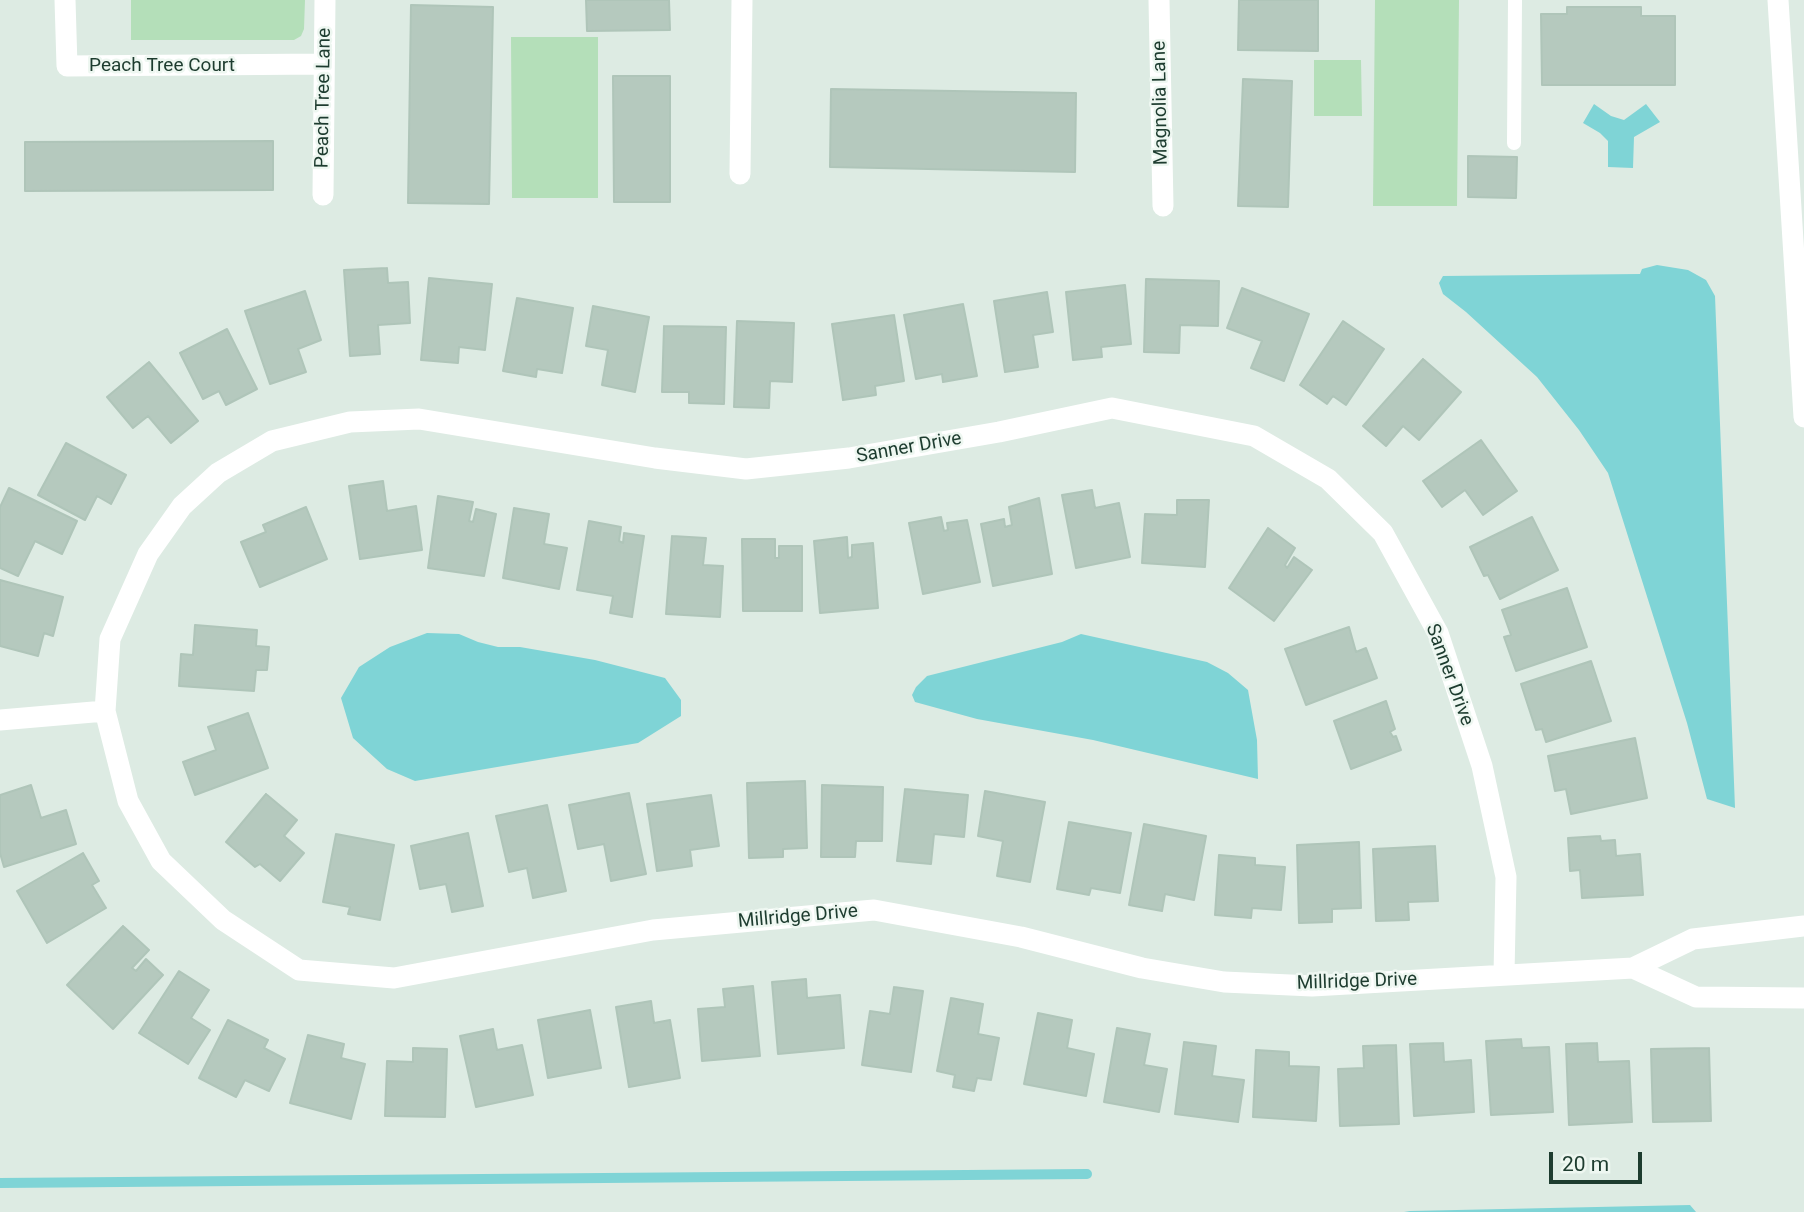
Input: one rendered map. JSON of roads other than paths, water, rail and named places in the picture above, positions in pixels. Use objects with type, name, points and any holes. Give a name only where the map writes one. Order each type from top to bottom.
[{"type":"street","name":"Peach Tree Court","points":[[65,0],[67,66],[324,64]]},
{"type":"street","name":"Peach Tree Lane","points":[[323,195],[325,0]]},
{"type":"street","points":[[740,174],[742,0]]},
{"type":"street","name":"Magnolia Lane","points":[[1159,0],[1163,206]]},
{"type":"street","points":[[1778,0],[1804,417]]},
{"type":"street","name":"Sanner Drive","points":[[105,711],[110,639],[148,554],[182,506],[218,473],[272,441],[350,422],[418,419],[655,458],[746,469],[849,458],[999,432],[1112,408],[1254,436],[1328,479],[1382,533],[1438,633],[1482,766],[1506,877],[1504,974]]},
{"type":"street","points":[[0,720],[105,711]]},
{"type":"street","name":"Millridge Drive","points":[[105,711],[128,801],[161,861],[222,920],[299,971],[394,978],[653,930],[874,910],[1021,937],[1142,968],[1224,982],[1312,986],[1633,968],[1693,939],[1804,926]]},
{"type":"street","name":"Millridge Drive","points":[[1633,968],[1696,997],[1804,998]]},
{"type":"lane","points":[[1514,144],[1515,0]]},
{"type":"water","points":[[1594,104],[1611,116],[1624,120],[1646,104],[1660,122],[1634,137],[1633,168],[1608,167],[1608,141],[1583,123]]},
{"type":"water","points":[[1657,265],[1688,270],[1706,280],[1715,296],[1735,808],[1707,799],[1687,723],[1608,473],[1579,430],[1537,377],[1443,294],[1439,283],[1443,276],[1640,274],[1642,269]]},
{"type":"water","points":[[427,633],[459,634],[498,647],[520,647],[595,660],[665,678],[681,700],[681,716],[638,743],[415,781],[387,769],[353,738],[341,698],[359,667],[390,647]]},
{"type":"water","points":[[1081,634],[1207,662],[1228,673],[1248,690],[1257,740],[1258,779],[1093,740],[977,719],[915,702],[912,695],[927,676],[1062,642]]},
{"type":"water","points":[[1690,1205],[1696,1212],[1404,1212],[1410,1211]]},
{"type":"waterway","points":[[0,1183],[1087,1174]]}]
